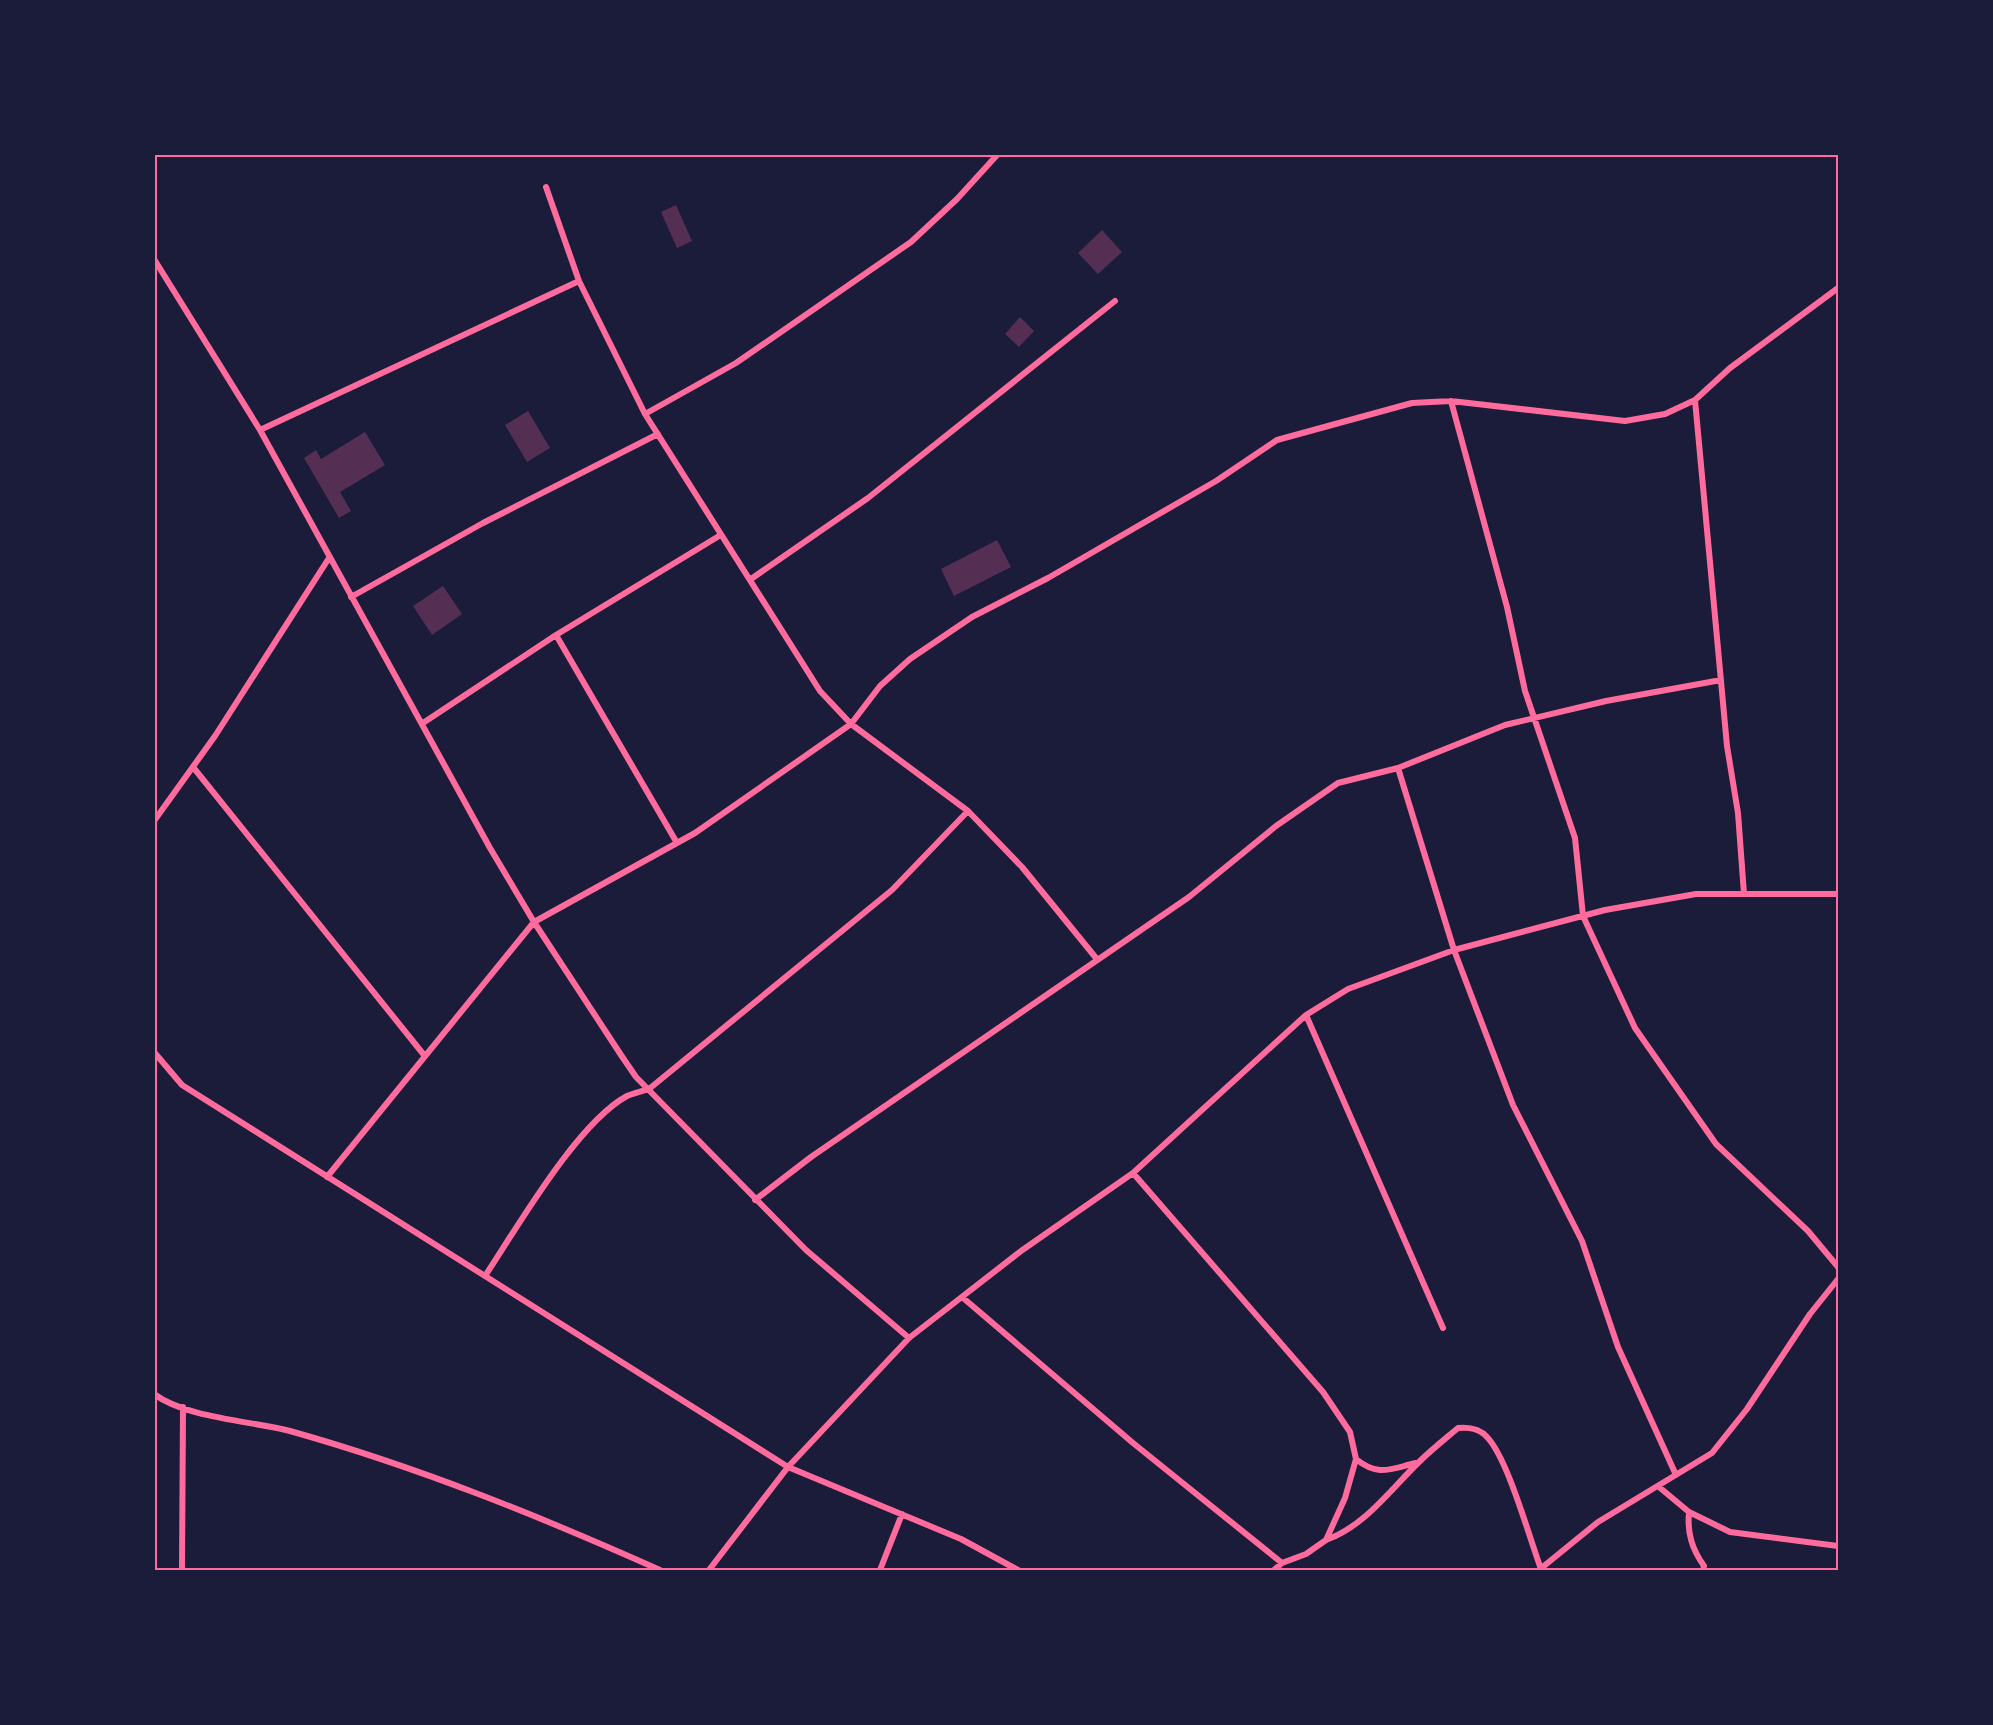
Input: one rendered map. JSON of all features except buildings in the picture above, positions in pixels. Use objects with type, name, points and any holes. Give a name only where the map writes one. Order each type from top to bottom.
[{"type":"street","points":[[645,414],[736,363],[911,242],[957,199],[998,154]]},
{"type":"street","points":[[546,187],[579,281],[645,414],[719,536],[751,579],[819,691],[851,724],[968,811],[1022,867],[1096,958]]},
{"type":"street","points":[[154,259],[260,429],[490,848],[534,922],[621,1055],[649,1089],[755,1200],[806,1250],[909,1338]]},
{"type":"street","points":[[260,429],[579,281]]},
{"type":"street","points":[[327,1177],[534,922],[677,843],[851,724],[880,686],[910,659],[972,617],[1048,578],[1167,510],[1216,481],[1277,440],[1413,403],[1450,401],[1625,421],[1665,414],[1695,400],[1730,368],[1839,288]]},
{"type":"street","points":[[751,579],[868,498],[1115,301]]},
{"type":"street","points":[[1695,400],[1708,520],[1727,747],[1738,813],[1744,894]]},
{"type":"street","points":[[1450,401],[1507,607],[1525,691],[1536,717],[1575,838],[1583,916],[1635,1028],[1716,1144],[1808,1231],[1839,1268]]},
{"type":"street","points":[[351,597],[483,523],[658,434]]},
{"type":"street","points":[[423,723],[556,635],[719,536]]},
{"type":"street","points":[[154,821],[193,767],[329,558]]},
{"type":"street","points":[[556,635],[677,843]]},
{"type":"street","points":[[755,1200],[811,1157],[1096,958],[1188,897],[1276,826],[1338,783],[1398,768],[1505,724],[1606,701],[1721,680]]},
{"type":"street","points":[[193,767],[424,1055]]},
{"type":"street","points":[[1398,768],[1454,950],[1513,1105],[1582,1241],[1618,1347],[1676,1475]]},
{"type":"street","points":[[485,1276],[561,1162],[600,1118],[627,1096],[649,1089],[892,890],[968,811]]},
{"type":"street","points":[[709,1570],[788,1467],[909,1338],[1021,1251],[1133,1173],[1306,1015],[1347,989],[1454,950],[1583,916],[1696,894],[1839,894]]},
{"type":"street","points":[[1306,1015],[1443,1328]]},
{"type":"street","points":[[154,1052],[182,1085],[788,1467],[961,1539],[1018,1570]]},
{"type":"street","points":[[1133,1173],[1323,1392],[1350,1432],[1356,1459],[1345,1498],[1326,1540]]},
{"type":"street","points":[[1274,1570],[1282,1563],[1306,1554],[1326,1540],[1344,1533],[1388,1496],[1418,1463],[1458,1428],[1472,1427],[1486,1435],[1499,1452],[1540,1570],[1598,1522],[1712,1453],[1748,1409],[1810,1314],[1839,1279]]},
{"type":"street","points":[[962,1297],[1133,1443],[1282,1563]]},
{"type":"street","points":[[154,1394],[183,1407],[289,1431],[471,1489],[660,1570]]},
{"type":"street","points":[[182,1570],[183,1407]]},
{"type":"street","points":[[1356,1459],[1369,1469],[1382,1471],[1418,1463]]},
{"type":"street","points":[[1659,1487],[1689,1512],[1730,1532],[1839,1546]]},
{"type":"street","points":[[1689,1512],[1688,1527],[1693,1551],[1704,1566],[1703,1570]]},
{"type":"street","points":[[880,1570],[902,1514]]}]
